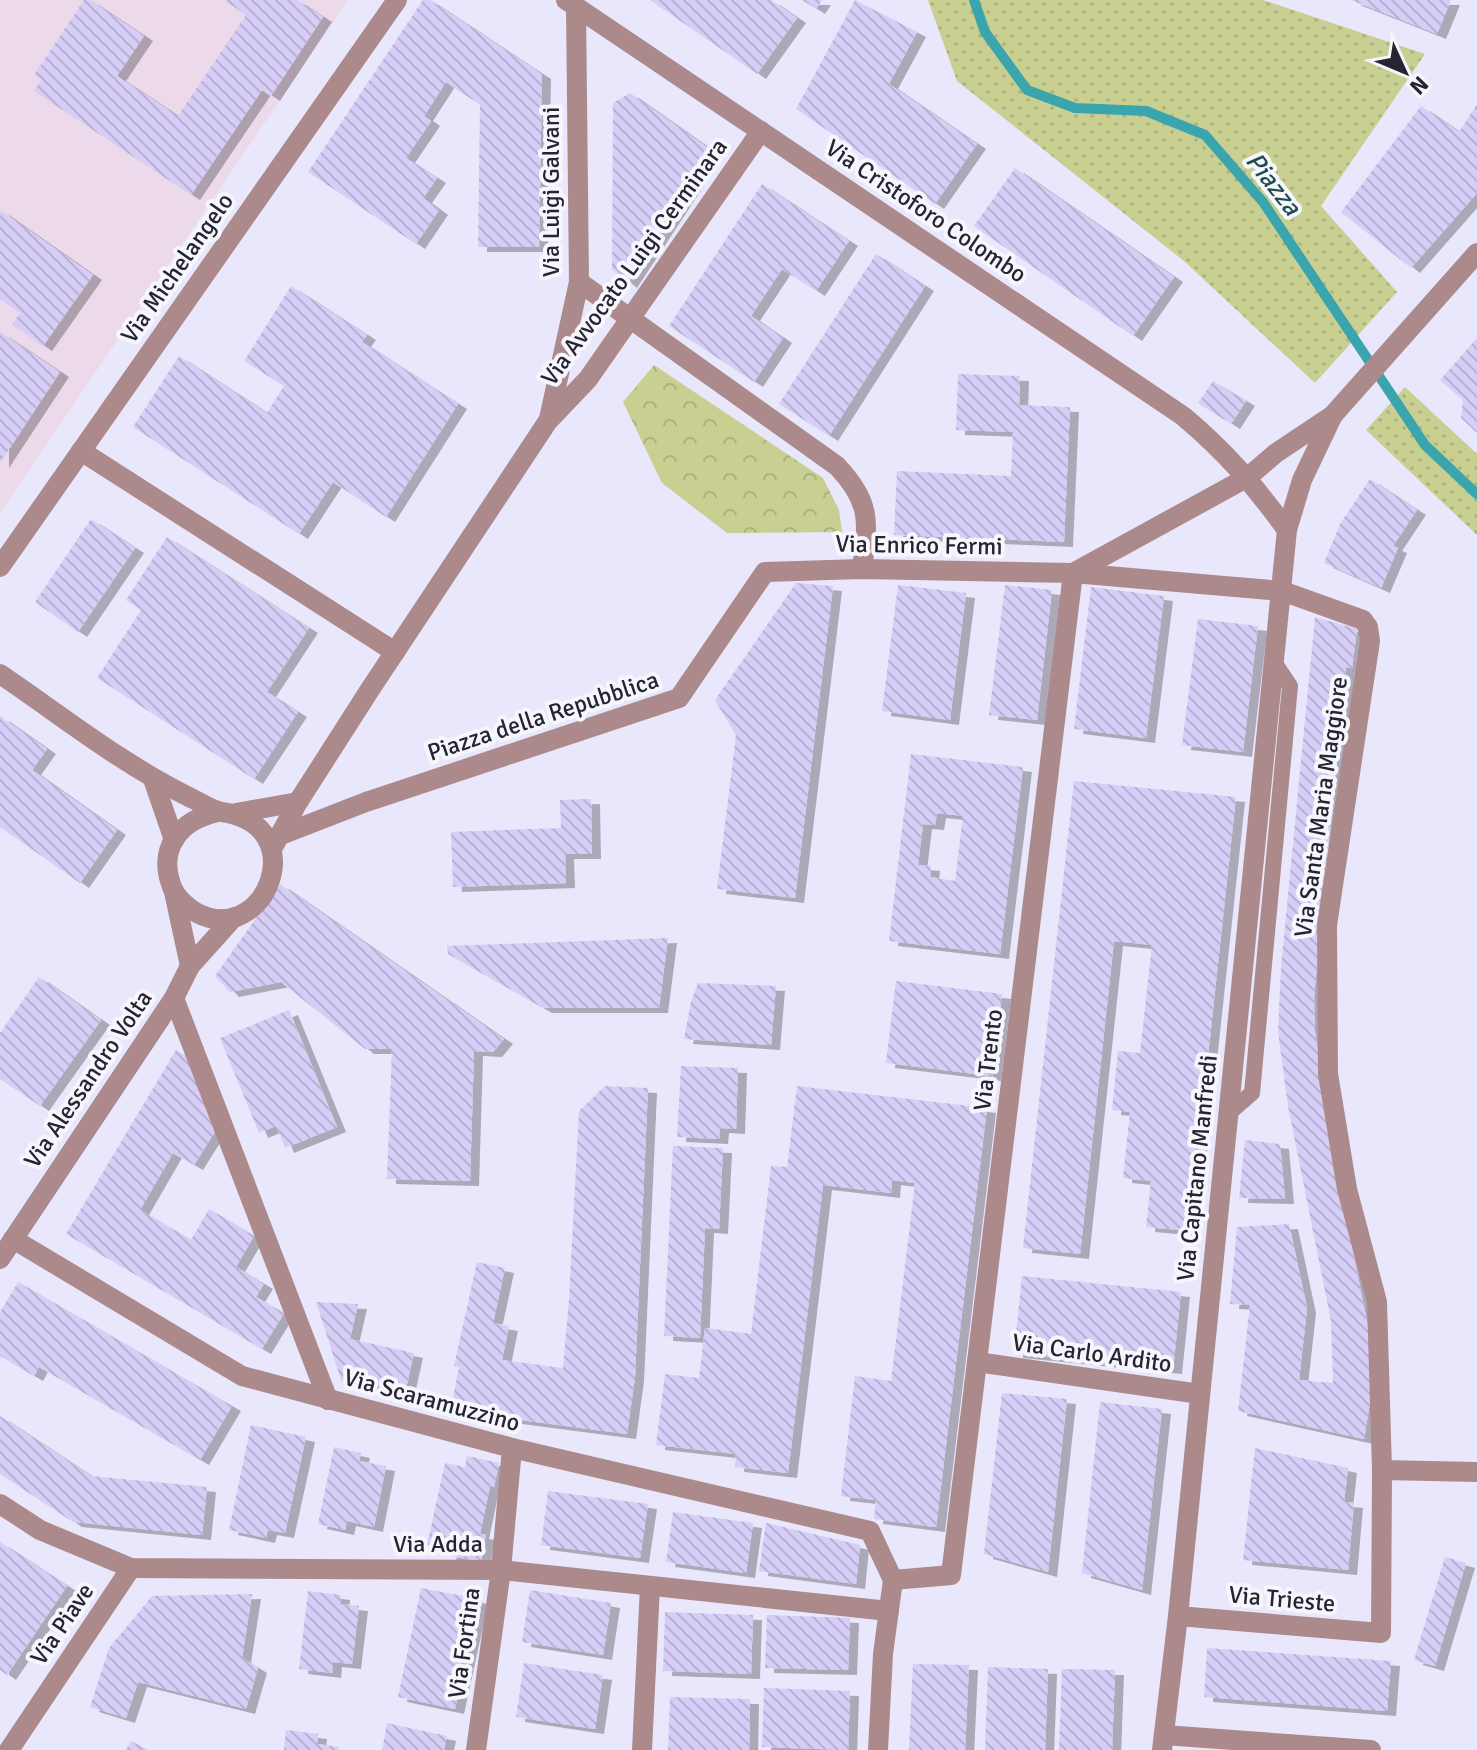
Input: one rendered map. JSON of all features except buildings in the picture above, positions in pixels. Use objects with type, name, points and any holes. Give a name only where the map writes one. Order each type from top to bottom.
[{"type":"street","name":"Via Michelangelo","points":[[0,567],[397,0]]},
{"type":"street","name":"Via Cristoforo Colombo","points":[[571,3],[1183,416],[1219,446],[1248,477],[1287,530]]},
{"type":"street","name":"Via Luigi Galvani","points":[[548,421],[579,282],[571,3]]},
{"type":"street","name":"Via Avvocato Luigi Cerminara","points":[[548,421],[588,379],[761,131]]},
{"type":"street","points":[[1073,573],[1248,477],[1276,453],[1333,415],[1477,253]]},
{"type":"street","points":[[579,282],[821,453],[852,481],[863,502],[868,522],[862,569]]},
{"type":"street","name":"Via Capitano Manfredi","points":[[1163,1742],[1287,530],[1302,480],[1333,415]]},
{"type":"street","points":[[174,891],[185,905],[201,915],[218,918],[234,917],[263,898],[271,883],[276,842],[298,802],[548,421]]},
{"type":"street","points":[[81,451],[395,652]]},
{"type":"street","name":"Via Enrico Fermi","points":[[765,572],[862,569],[1073,573],[1282,591]]},
{"type":"street","name":"Piazza della Repubblica","points":[[276,842],[366,802],[679,698],[765,572]]},
{"type":"street","name":"Via Trento","points":[[893,1580],[951,1575],[1073,573]]},
{"type":"street","name":"Via Santa Maria Maggiore","points":[[1282,591],[1363,620],[1368,627],[1370,641],[1327,925],[1328,1074],[1347,1189],[1377,1302],[1382,1470]]},
{"type":"street","points":[[0,674],[153,779],[252,821],[276,842]]},
{"type":"street","points":[[153,779],[174,840]]},
{"type":"street","points":[[190,966],[168,874],[168,856],[174,840],[185,825],[200,816],[298,802]]},
{"type":"street","name":"Via Alessandro Volta","points":[[0,1259],[174,998],[190,966],[234,917]]},
{"type":"street","points":[[174,998],[328,1400]]},
{"type":"street","name":"Via Scaramuzzino","points":[[13,1239],[242,1376],[512,1448],[870,1531],[893,1580]]},
{"type":"street","name":"Via Carlo Ardito","points":[[977,1362],[1200,1394]]},
{"type":"street","name":"Via Fortina","points":[[476,1750],[501,1570],[512,1448]]},
{"type":"street","points":[[1382,1470],[1477,1472]]},
{"type":"street","name":"Via Trieste","points":[[1178,1616],[1381,1633],[1382,1470]]},
{"type":"street","name":"Via Adda","points":[[0,1504],[40,1530],[131,1568],[501,1570],[889,1611]]},
{"type":"street","name":"Via Piave","points":[[9,1750],[131,1568]]},
{"type":"street","points":[[878,1750],[883,1654],[893,1580]]},
{"type":"street","points":[[642,1750],[650,1586]]},
{"type":"street","points":[[1163,1742],[1371,1750]]},
{"type":"shaded area","points":[[0,0],[348,0],[0,513]]},
{"type":"green space","points":[[928,0],[1263,0],[1425,54],[1321,206],[1397,292],[1315,383],[1184,261],[957,81]]},
{"type":"green space","points":[[654,365],[823,478],[839,510],[842,532],[727,533],[662,483],[623,402]]},
{"type":"green space","points":[[1405,387],[1477,454],[1477,535],[1366,430]]},
{"type":"waterway","name":"Piazza","points":[[974,0],[985,32],[1027,90],[1075,108],[1146,111],[1205,135],[1263,202],[1425,445],[1477,494]]}]
